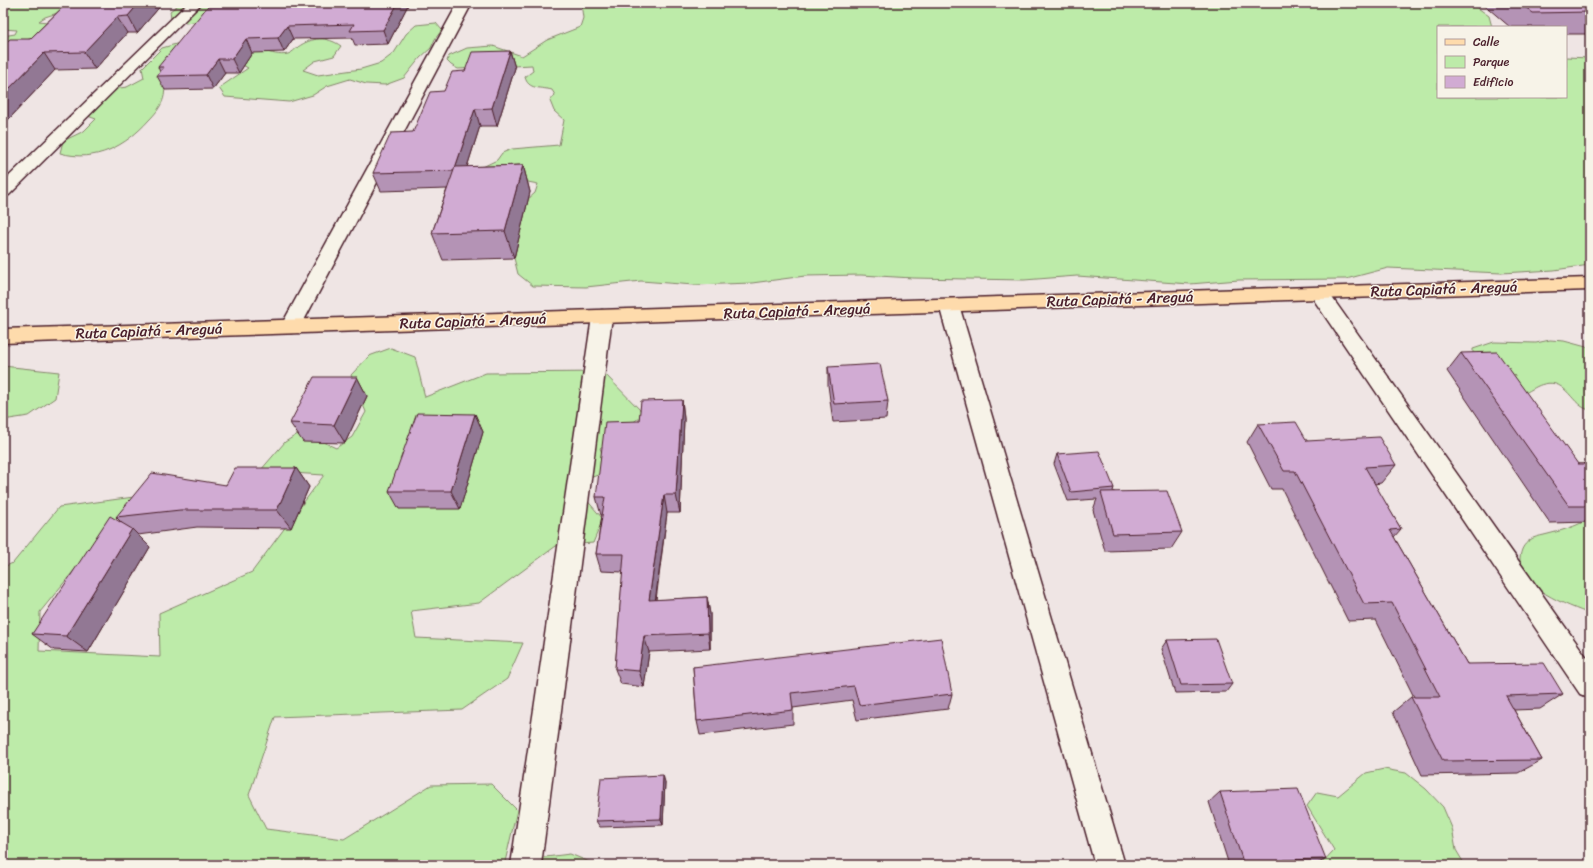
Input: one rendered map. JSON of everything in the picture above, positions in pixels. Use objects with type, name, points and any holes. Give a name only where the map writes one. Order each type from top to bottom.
[{"type":"main road","name":"Ruta Capiatá - Areguá","points":[[3,336],[292,326],[602,318],[1590,284]]},
{"type":"street","points":[[3,191],[195,3]]},
{"type":"street","points":[[292,326],[465,3]]},
{"type":"street","points":[[1319,293],[1590,685]]},
{"type":"street","points":[[949,305],[1110,865]]},
{"type":"street","points":[[526,865],[602,318]]},
{"type":"green space","points":[[11,3],[40,5],[89,3],[45,17],[39,21],[47,22],[59,19],[3,62],[3,36],[15,34],[17,30],[3,29],[3,17],[9,13],[3,11]]},
{"type":"green space","points":[[181,3],[289,3],[263,51],[285,55],[291,53],[309,41],[320,39],[325,39],[341,46],[334,56],[315,61],[303,70],[318,75],[361,69],[381,63],[394,53],[406,34],[416,25],[436,23],[442,30],[435,39],[431,48],[420,58],[404,78],[385,85],[366,84],[350,79],[327,86],[313,95],[289,102],[225,97],[219,88],[248,68],[237,62],[164,82],[165,88],[162,103],[156,112],[140,129],[120,145],[97,154],[85,156],[73,156],[60,153],[63,141],[84,131],[96,119],[82,114],[105,90],[127,87],[144,78],[142,68],[162,48],[183,42],[207,20],[186,23],[171,19],[170,11]]},
{"type":"green space","points":[[581,3],[1471,3],[1489,16],[1492,26],[1437,26],[1437,98],[1567,98],[1567,57],[1590,58],[1590,265],[1554,270],[1501,273],[1388,268],[1346,279],[1239,280],[1190,284],[1077,276],[1024,280],[913,278],[861,275],[805,276],[752,283],[694,285],[641,281],[586,287],[533,286],[518,274],[514,258],[527,200],[535,193],[538,184],[528,182],[509,192],[468,174],[497,160],[502,153],[512,149],[559,145],[564,120],[554,111],[550,101],[555,95],[552,90],[529,84],[525,77],[533,71],[532,65],[458,69],[447,61],[449,56],[467,48],[493,46],[522,56],[547,40],[580,27],[583,18]]},
{"type":"green space","points":[[1550,340],[1564,341],[1590,348],[1590,410],[1578,404],[1564,389],[1552,383],[1539,385],[1525,393],[1473,359],[1473,349],[1494,342],[1536,343]]},
{"type":"green space","points":[[391,348],[415,357],[425,397],[486,373],[603,372],[644,414],[600,448],[609,471],[573,484],[603,519],[593,543],[556,546],[479,603],[411,611],[416,638],[523,643],[507,679],[462,710],[275,717],[249,795],[266,829],[344,839],[431,785],[491,784],[517,810],[505,862],[570,854],[597,865],[3,865],[3,567],[13,563],[59,507],[134,497],[40,612],[39,651],[160,657],[159,613],[252,572],[324,475],[260,471],[285,442],[301,432],[336,448],[352,437],[366,412],[351,375],[369,356]]},
{"type":"green space","points":[[3,366],[59,372],[55,398],[29,416],[3,420]]},
{"type":"green space","points":[[1590,518],[1590,614],[1546,594],[1535,586],[1526,578],[1521,568],[1520,558],[1523,548],[1531,539],[1568,528]]},
{"type":"green space","points":[[1384,769],[1406,773],[1426,789],[1443,807],[1452,828],[1456,850],[1465,865],[1320,865],[1334,850],[1307,806],[1317,792],[1338,796],[1366,773]]},
{"type":"building","points":[[67,3],[139,3],[128,16],[117,17],[84,52],[44,53],[3,95],[3,45],[10,39],[30,39]]},
{"type":"building","points":[[267,3],[398,3],[383,30],[350,31],[354,24],[287,26],[278,38],[246,39],[232,59],[218,59],[206,75],[157,76],[164,67],[158,67],[208,6],[266,5]]},
{"type":"building","points":[[1520,3],[1590,3],[1590,12],[1533,13]]},
{"type":"building","points":[[510,51],[492,108],[475,109],[454,171],[373,173],[391,133],[413,132],[430,92],[444,91],[452,72],[465,71],[472,52]]},
{"type":"building","points":[[523,165],[505,231],[432,233],[455,167]]},
{"type":"building","points":[[1497,352],[1578,464],[1590,464],[1590,506],[1569,506],[1461,353]]},
{"type":"building","points":[[880,364],[888,401],[834,404],[828,367]]},
{"type":"building","points":[[314,377],[357,377],[334,425],[290,423]]},
{"type":"building","points":[[682,400],[676,495],[664,495],[649,600],[707,597],[708,633],[644,636],[639,671],[615,669],[624,554],[596,554],[605,497],[596,497],[605,422],[639,421],[641,401]]},
{"type":"building","points":[[417,413],[475,414],[451,491],[389,491]]},
{"type":"building","points":[[1296,422],[1307,441],[1379,437],[1396,465],[1365,467],[1401,529],[1390,530],[1467,664],[1544,663],[1563,694],[1506,696],[1542,760],[1443,761],[1411,697],[1440,697],[1392,603],[1364,604],[1295,471],[1284,471],[1258,424]]},
{"type":"building","points":[[1099,451],[1114,488],[1071,492],[1057,454]]},
{"type":"building","points":[[235,468],[296,468],[277,510],[180,510],[116,517],[152,473],[226,485]]},
{"type":"building","points":[[1167,491],[1182,532],[1113,534],[1101,492]]},
{"type":"building","points":[[110,516],[132,529],[66,636],[32,634]]},
{"type":"building","points":[[941,638],[952,694],[859,705],[854,686],[791,693],[793,710],[697,721],[693,667]]},
{"type":"building","points":[[1216,639],[1232,684],[1181,685],[1167,640]]},
{"type":"building","points":[[663,775],[661,819],[596,821],[601,778]]},
{"type":"building","points":[[1298,789],[1326,859],[1284,860],[1286,865],[1244,865],[1220,792]]}]
